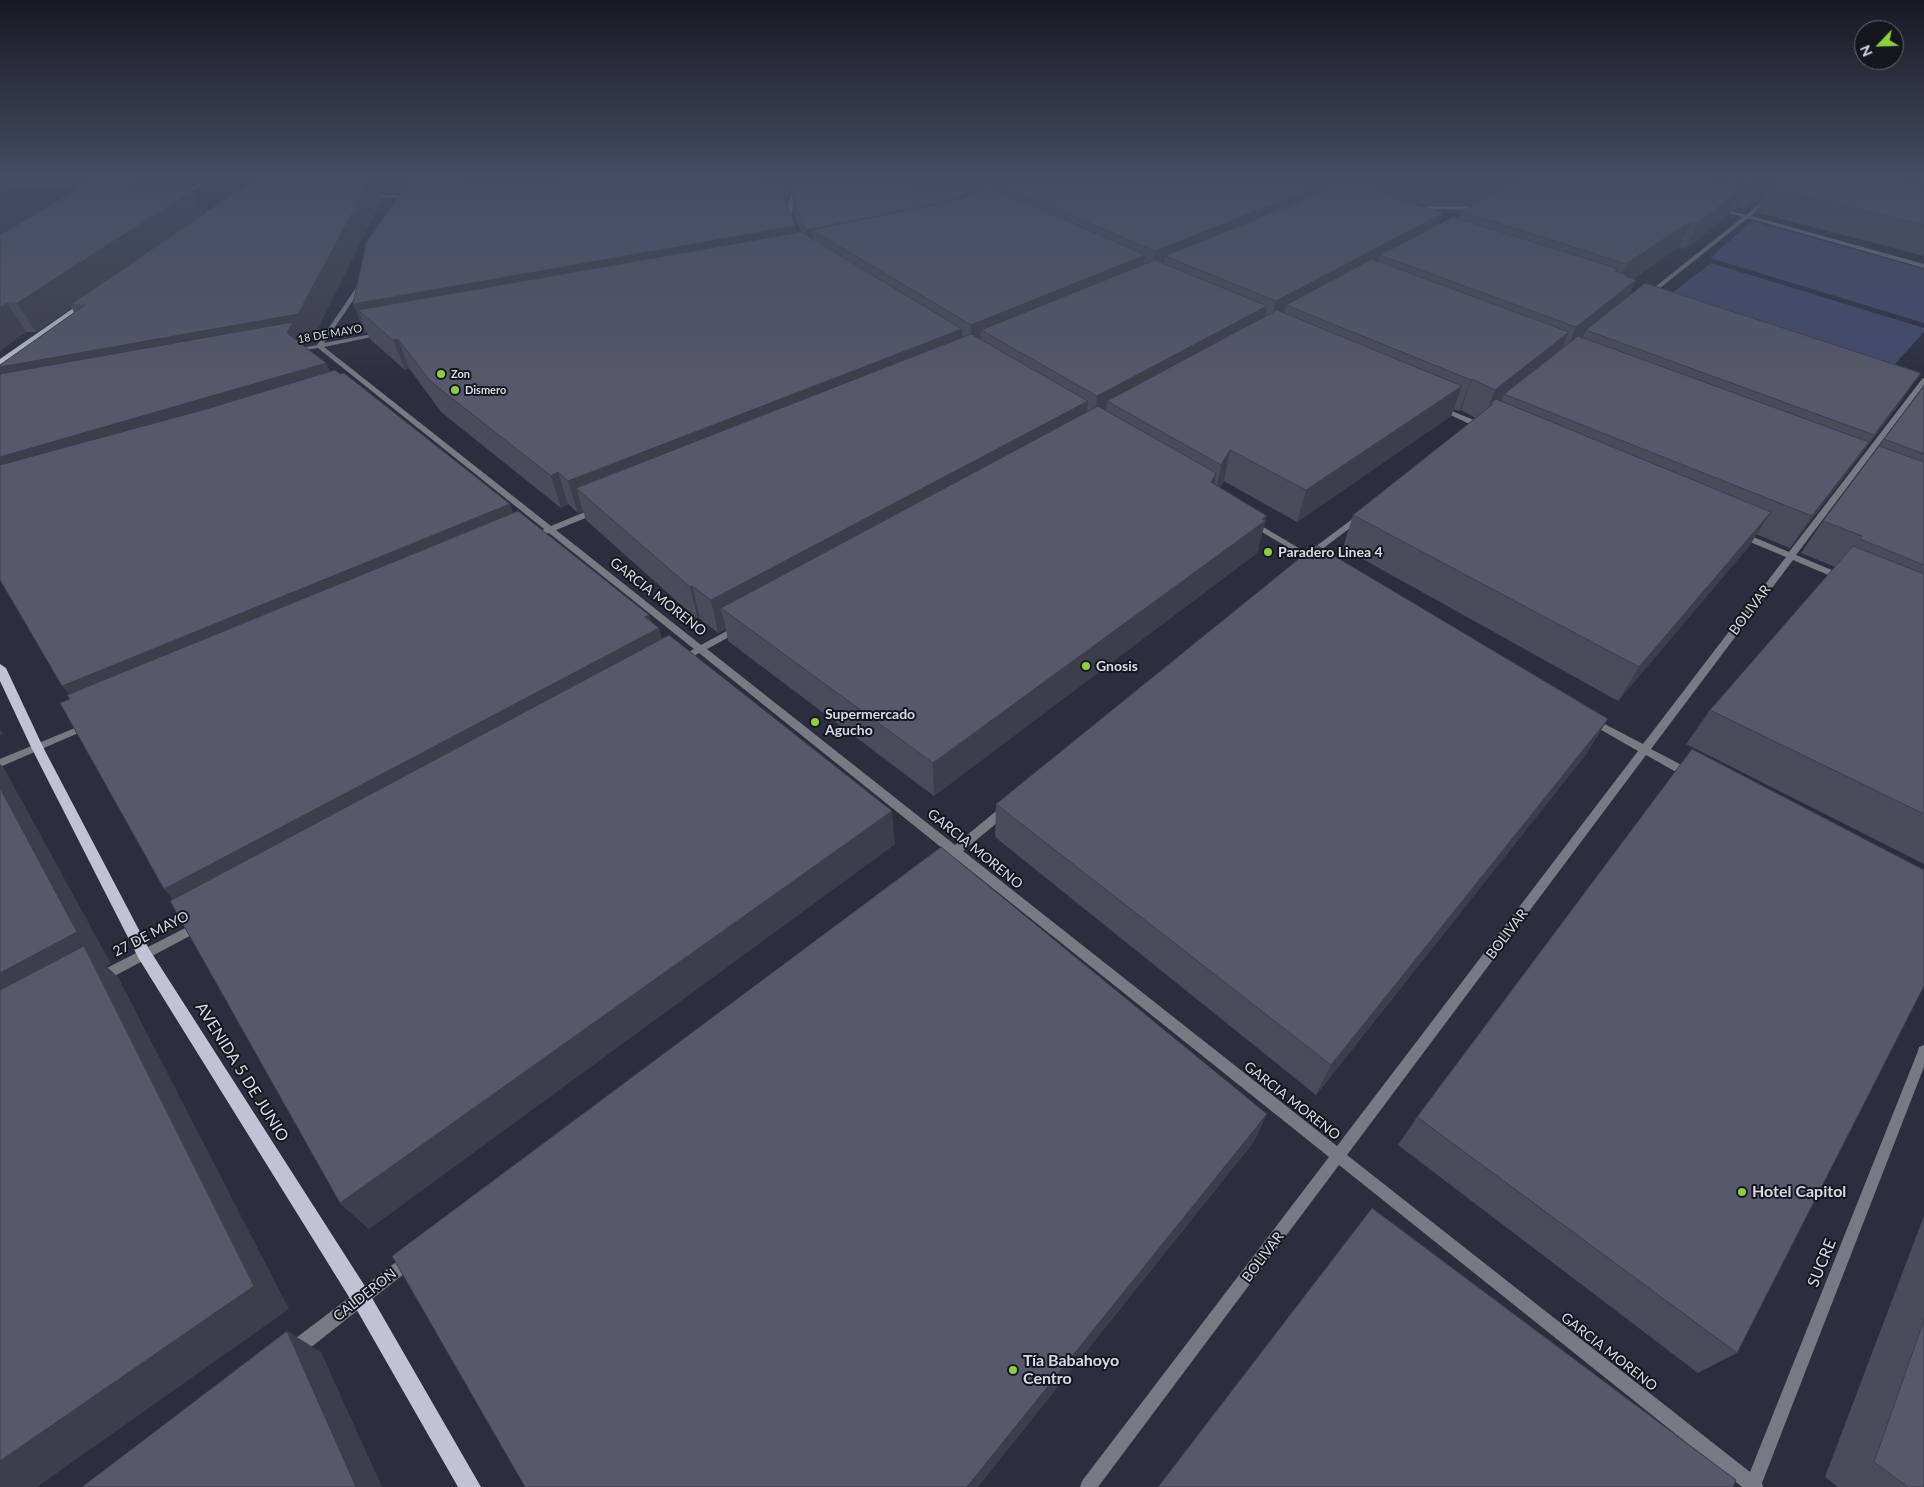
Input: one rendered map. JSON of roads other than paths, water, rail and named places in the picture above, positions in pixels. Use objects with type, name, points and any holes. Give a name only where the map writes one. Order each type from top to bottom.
[{"type":"main road","points":[[0,363],[98,295]]},
{"type":"main road","name":"AVENIDA 5 DE JUNIO","points":[[0,668],[37,747],[144,954],[361,1298],[470,1487]]},
{"type":"street","points":[[1645,297],[1703,249]]},
{"type":"street","points":[[1864,249],[1924,266]]},
{"type":"street","points":[[319,346],[367,276]]},
{"type":"street","name":"18 DE MAYO","points":[[290,352],[387,334]]},
{"type":"street","name":"GARCIA MORENO","points":[[319,346],[368,390],[543,532],[700,649],[1753,1486]]},
{"type":"street","name":"BOLIVAR","points":[[1088,1487],[1645,752],[1790,555],[1858,474],[1916,396],[1924,380]]},
{"type":"street","points":[[1904,392],[1916,396]]},
{"type":"street","points":[[1437,407],[1484,424],[1490,430]]},
{"type":"street","points":[[1474,432],[1484,424]]},
{"type":"street","points":[[1845,468],[1858,474]]},
{"type":"street","points":[[543,532],[603,508]]},
{"type":"street","points":[[1303,560],[1370,509]]},
{"type":"street","points":[[1248,522],[1303,560],[1324,566]]},
{"type":"street","points":[[1736,532],[1852,582]]},
{"type":"street","points":[[674,663],[743,625]]},
{"type":"street","points":[[1586,718],[1645,752],[1697,778]]},
{"type":"street","points":[[0,763],[94,723]]},
{"type":"street","points":[[931,870],[1016,801]]},
{"type":"street","name":"27 DE MAYO","points":[[93,982],[209,921]]},
{"type":"street","name":"SUCRE","points":[[1753,1486],[1924,1051]]},
{"type":"street","name":"CALDERON","points":[[282,1359],[415,1256]]},
{"type":"place","name":"Zon","points":[[441,374]]},
{"type":"place","name":"Dismero","points":[[455,390]]},
{"type":"place","name":"Paradero Linea 4","points":[[1268,552]]},
{"type":"place","name":"Gnosis","points":[[1086,666]]},
{"type":"place","name":"Supermercado Agucho","points":[[815,722]]},
{"type":"place","name":"Hotel Capitol","points":[[1742,1192]]},
{"type":"place","name":"Tía Babahoyo Centro","points":[[1013,1370]]}]
